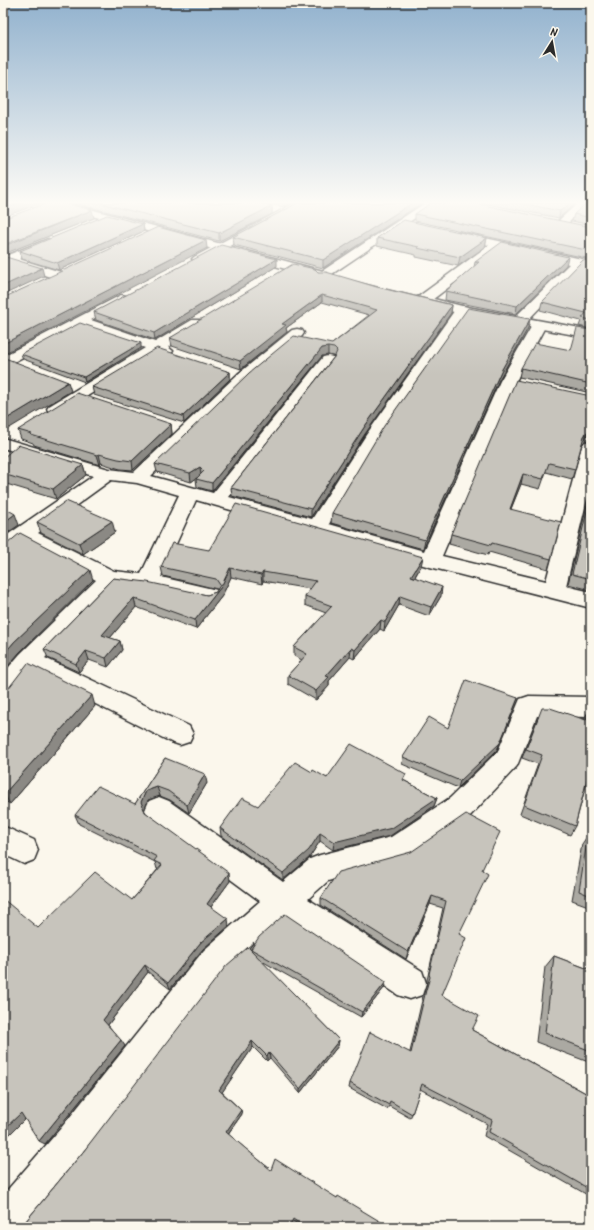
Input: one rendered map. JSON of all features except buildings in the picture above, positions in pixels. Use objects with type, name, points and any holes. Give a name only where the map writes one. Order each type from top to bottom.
[{"type":"street","points":[[10,260],[60,276]]},
{"type":"street","points":[[185,265],[194,260]]},
{"type":"street","points":[[273,260],[336,278]]},
{"type":"street","points":[[322,274],[343,260]]},
{"type":"street","points":[[423,300],[476,260]]},
{"type":"street","points":[[570,260],[591,265]]},
{"type":"street","points":[[519,321],[577,262]]},
{"type":"street","points":[[271,278],[291,265]]},
{"type":"street","points":[[46,282],[74,269]]},
{"type":"street","points":[[5,361],[129,295]]},
{"type":"street","points":[[409,296],[462,310],[591,334]]},
{"type":"street","points":[[317,527],[374,435],[462,310]]},
{"type":"street","points":[[44,416],[210,315]]},
{"type":"street","points":[[80,321],[178,355]]},
{"type":"street","points":[[430,560],[516,383],[539,325]]},
{"type":"street","points":[[138,478],[180,429],[235,374],[297,333]]},
{"type":"street","points":[[218,499],[328,360]]},
{"type":"street","points":[[5,361],[21,365]]},
{"type":"street","points":[[8,439],[107,474],[138,478],[218,499],[430,560],[591,600]]},
{"type":"street","points":[[554,592],[591,446]]},
{"type":"street","points":[[3,548],[107,474]]},
{"type":"street","points":[[148,582],[190,492]]},
{"type":"street","points":[[24,534],[110,578],[148,582],[209,595]]},
{"type":"street","points":[[3,691],[28,660],[110,578]]},
{"type":"street","points":[[28,660],[180,734]]},
{"type":"street","points":[[3,1225],[74,1141],[215,961],[283,900],[320,869],[398,849],[460,807],[508,758],[529,706],[591,707]]},
{"type":"street","points":[[159,810],[283,900],[410,983]]}]
